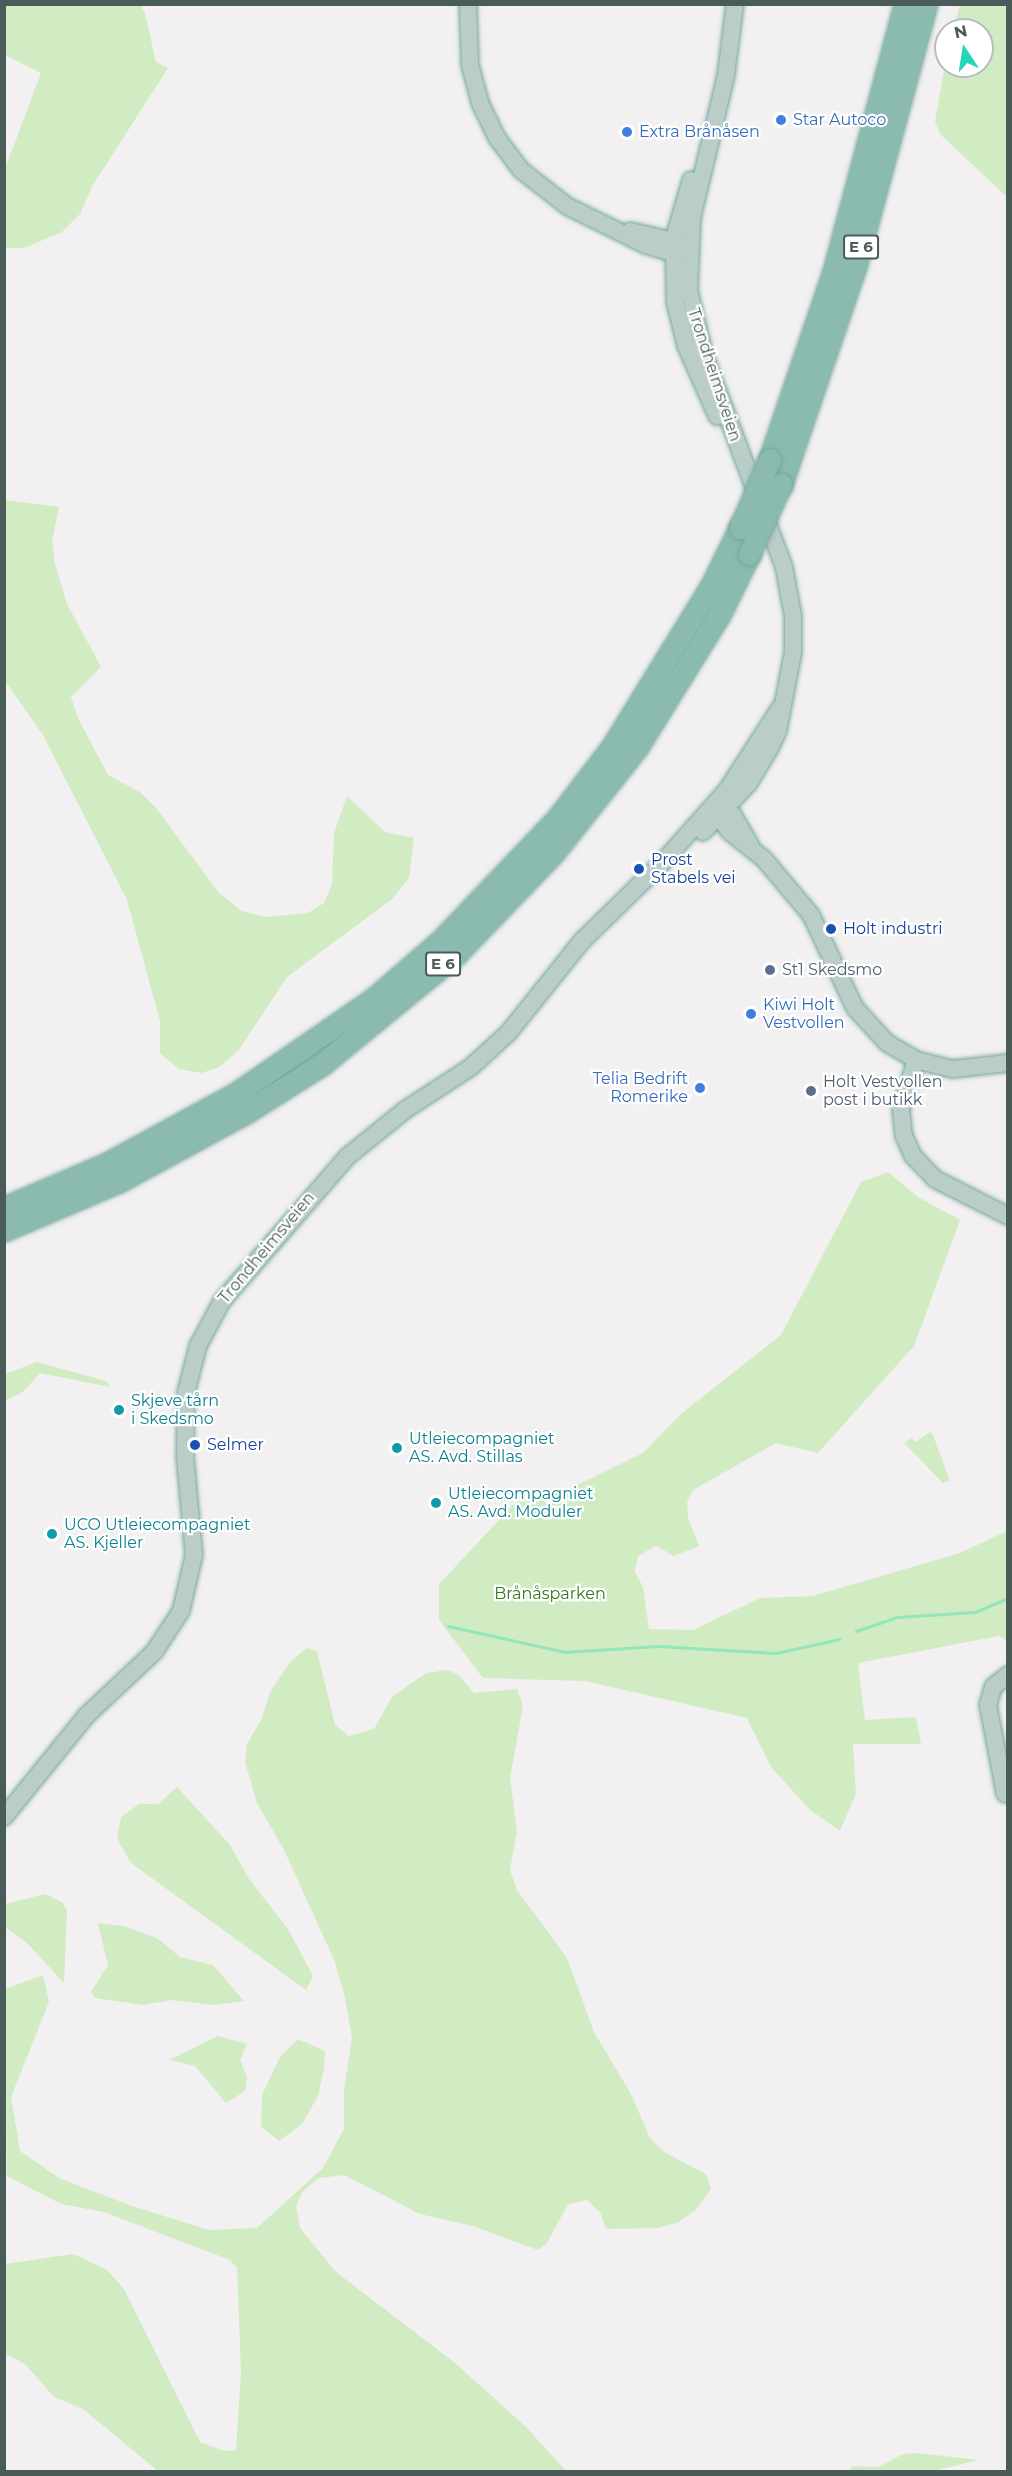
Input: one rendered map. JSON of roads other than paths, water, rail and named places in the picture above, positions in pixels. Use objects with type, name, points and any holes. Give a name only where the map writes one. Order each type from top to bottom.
[{"type":"highway","name":"E 6","points":[[4,1208],[107,1164],[236,1094],[375,998],[442,940],[550,827],[613,746],[681,639],[740,528],[770,459],[834,271],[905,4]]},
{"type":"highway","name":"E 6","points":[[4,1230],[118,1181],[246,1112],[322,1064],[456,954],[554,853],[637,747],[719,615],[750,554],[781,484],[855,267],[926,4]]},
{"type":"main road","points":[[468,4],[474,84],[484,115],[503,148],[543,190],[567,206],[623,230],[679,246]]},
{"type":"main road","name":"Trondheimsveien","points":[[4,1817],[91,1710],[154,1652],[181,1611],[194,1555],[185,1456],[186,1393],[198,1346],[222,1301],[348,1156],[394,1118],[496,1046],[588,934],[749,783],[770,748],[793,652],[790,596],[779,552],[739,453],[694,323],[679,246],[685,195],[704,155],[726,75],[735,4]]},
{"type":"main road","points":[[719,812],[786,883],[816,923],[860,1015],[887,1043],[916,1060],[966,1070],[1008,1063]]},
{"type":"main road","points":[[916,1060],[901,1109],[904,1136],[914,1156],[935,1179],[1008,1216]]},
{"type":"main road","points":[[1005,1794],[988,1706],[993,1688],[1008,1675]]},
{"type":"waterway","points":[[856,1631],[897,1617],[975,1612],[1008,1598]]},
{"type":"waterway","points":[[448,1626],[565,1652],[658,1646],[776,1653],[839,1639]]},
{"type":"place","name":"Star Autoco","points":[[781,120]]},
{"type":"place","name":"Extra Brånåsen","points":[[627,132]]},
{"type":"place","name":"Prost Stabels vei","points":[[639,869]]},
{"type":"place","name":"Holt industri","points":[[831,929]]},
{"type":"place","name":"St1 Skedsmo","points":[[770,970]]},
{"type":"place","name":"Kiwi Holt Vestvollen","points":[[751,1014]]},
{"type":"place","name":"Telia Bedrift Romerike","points":[[700,1088]]},
{"type":"place","name":"Holt Vestvollen post i butikk","points":[[811,1091]]},
{"type":"place","name":"Skjeve tårn i Skedsmo","points":[[119,1410]]},
{"type":"place","name":"Selmer","points":[[195,1445]]},
{"type":"place","name":"Utleiecompagniet AS. Avd. Stillas","points":[[397,1448]]},
{"type":"place","name":"Utleiecompagniet AS. Avd. Moduler","points":[[436,1503]]},
{"type":"place","name":"UCO Utleiecompagniet AS. Kjeller","points":[[52,1534]]},
{"type":"park label","name":"Brånåsparken","points":[[550,1594]]}]
